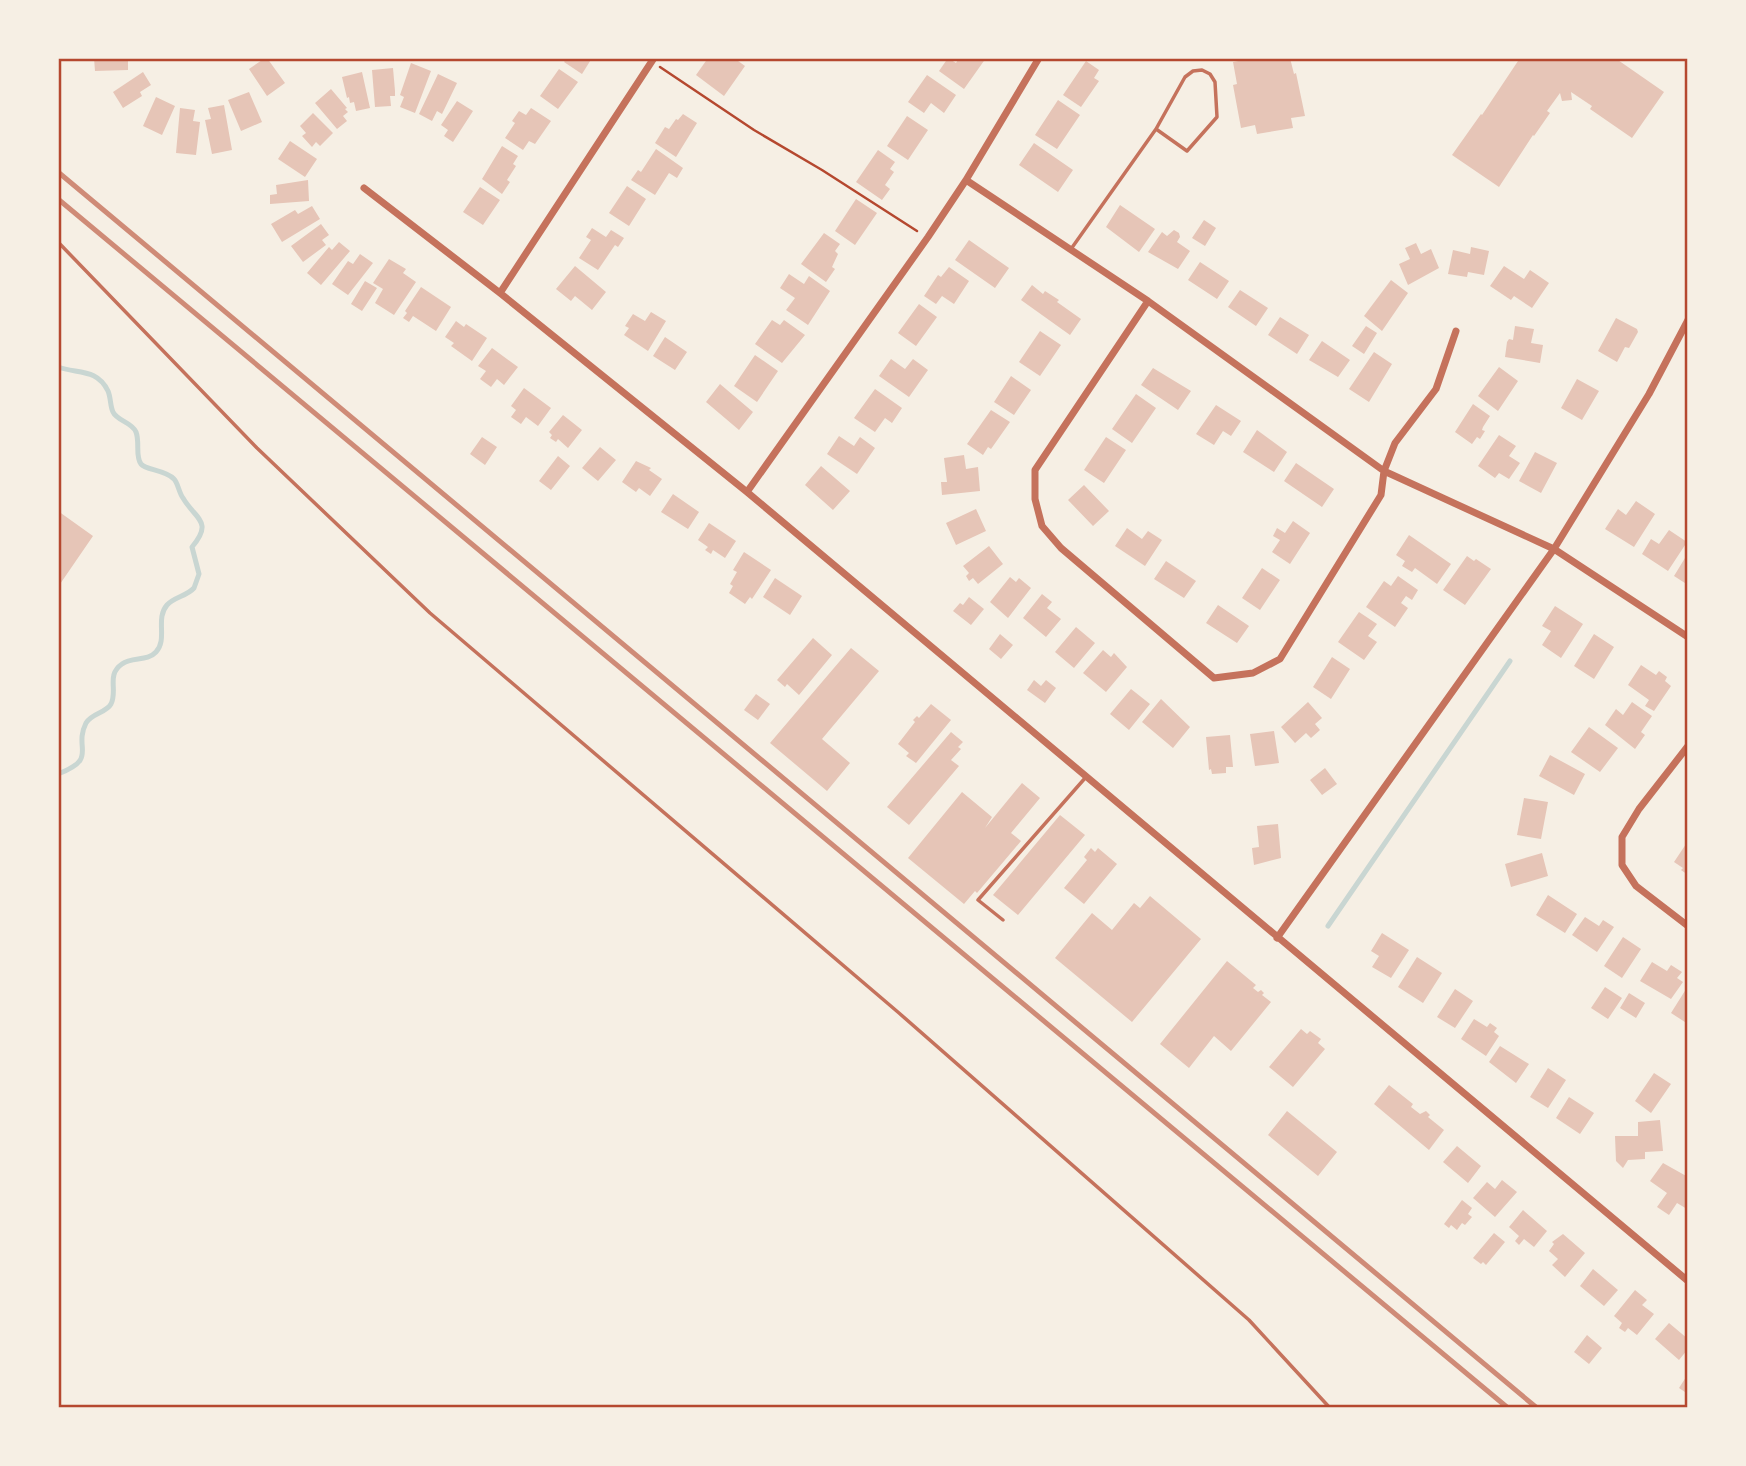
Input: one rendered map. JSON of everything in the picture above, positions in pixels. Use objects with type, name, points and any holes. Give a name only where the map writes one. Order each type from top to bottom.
[{"type":"street","points":[[747,492],[928,237],[966,180],[1039,58]]},
{"type":"street","points":[[500,293],[653,60]]},
{"type":"street","points":[[966,180],[1148,301],[1384,471],[1554,549],[1688,637]]},
{"type":"street","points":[[364,188],[500,293],[747,492],[1688,1281]]},
{"type":"street","points":[[1148,301],[1035,470],[1035,499],[1042,526],[1061,548],[1214,678],[1253,673],[1280,659],[1381,495],[1384,471],[1395,443],[1436,389],[1456,331]]},
{"type":"street","points":[[1277,938],[1554,549],[1648,394],[1688,320]]},
{"type":"street","points":[[1688,746],[1639,809],[1622,837],[1622,864],[1636,886],[1688,926]]},
{"type":"lane","points":[[1071,249],[1156,129],[1185,77],[1193,71],[1202,70],[1210,74],[1215,82],[1217,117],[1187,151],[1156,129]]},
{"type":"lane","points":[[58,242],[257,448],[430,613],[899,1013],[1249,1320],[1330,1408]]},
{"type":"lane","points":[[1003,920],[978,900],[1086,777]]},
{"type":"path","points":[[653,60],[754,130],[928,237]]},
{"type":"building","points":[[94,58],[139,58],[139,61],[128,61],[128,70],[95,71]]},
{"type":"building","points":[[265,58],[285,83],[267,96],[249,69]]},
{"type":"building","points":[[567,58],[592,58],[582,74],[564,62]]},
{"type":"building","points":[[708,58],[713,61],[716,58],[734,58],[745,66],[724,96],[696,75]]},
{"type":"building","points":[[948,58],[956,63],[959,58],[986,58],[964,89],[939,71]]},
{"type":"building","points":[[1244,58],[1290,58],[1305,116],[1291,118],[1293,128],[1257,134],[1255,125],[1241,128],[1233,85],[1237,84],[1233,62]]},
{"type":"building","points":[[1520,58],[1615,58],[1664,92],[1632,138],[1590,109],[1592,106],[1571,92],[1572,100],[1562,101],[1560,93],[1547,111],[1550,113],[1499,187],[1452,155]]},
{"type":"building","points":[[1086,61],[1099,70],[1094,78],[1099,81],[1081,107],[1063,95]]},
{"type":"building","points":[[411,63],[431,71],[415,113],[400,107],[404,97],[400,95]]},
{"type":"building","points":[[393,68],[395,96],[390,96],[391,106],[375,107],[372,70]]},
{"type":"building","points":[[559,69],[578,82],[558,109],[540,96]]},
{"type":"building","points":[[143,72],[151,85],[140,92],[142,96],[123,108],[113,92]]},
{"type":"building","points":[[362,72],[370,108],[356,111],[354,102],[350,103],[349,97],[347,98],[342,77]]},
{"type":"building","points":[[438,74],[457,83],[442,114],[437,111],[432,121],[419,114]]},
{"type":"building","points":[[927,75],[956,95],[944,113],[931,103],[924,113],[908,102]]},
{"type":"building","points":[[331,89],[348,112],[343,116],[347,121],[337,129],[315,103]]},
{"type":"building","points":[[249,92],[262,122],[241,131],[228,100]]},
{"type":"building","points":[[156,97],[175,106],[162,135],[143,126]]},
{"type":"building","points":[[1058,100],[1080,115],[1057,149],[1035,135]]},
{"type":"building","points":[[457,101],[473,111],[453,142],[444,136],[448,130],[441,125]]},
{"type":"building","points":[[224,105],[232,150],[212,154],[205,120],[211,119],[208,108]]},
{"type":"building","points":[[180,108],[195,110],[193,121],[200,122],[196,155],[176,153]]},
{"type":"building","points":[[531,108],[551,121],[535,144],[529,141],[523,150],[505,138],[519,111],[526,115]]},
{"type":"building","points":[[313,113],[333,133],[320,146],[316,142],[312,147],[302,136],[306,133],[300,126]]},
{"type":"building","points":[[683,114],[697,123],[676,157],[655,143],[665,127],[669,129]]},
{"type":"building","points":[[907,116],[928,130],[908,160],[887,146]]},
{"type":"building","points":[[290,141],[317,159],[305,177],[278,159]]},
{"type":"building","points":[[1034,143],[1073,170],[1058,192],[1019,165]]},
{"type":"building","points":[[502,146],[518,156],[513,164],[516,166],[507,180],[510,182],[502,194],[482,179]]},
{"type":"building","points":[[656,149],[683,168],[677,178],[669,173],[655,195],[631,180],[638,170],[641,172]]},
{"type":"building","points":[[878,150],[895,162],[890,169],[894,172],[885,185],[890,189],[882,200],[856,182]]},
{"type":"building","points":[[308,180],[309,201],[270,204],[270,195],[277,194],[276,185]]},
{"type":"building","points":[[627,186],[646,199],[629,226],[609,213]]},
{"type":"building","points":[[480,187],[500,200],[483,225],[463,212]]},
{"type":"building","points":[[856,199],[877,213],[855,245],[835,231]]},
{"type":"building","points":[[1120,205],[1155,229],[1139,252],[1106,227]]},
{"type":"building","points":[[312,206],[320,219],[282,242],[271,224],[295,210],[298,214]]},
{"type":"building","points":[[1204,220],[1216,228],[1205,246],[1192,238]]},
{"type":"building","points":[[321,224],[329,235],[322,240],[326,245],[303,262],[291,246]]},
{"type":"building","points":[[592,228],[606,237],[611,230],[624,238],[618,247],[615,245],[598,270],[579,258],[591,240],[586,237]]},
{"type":"building","points":[[1174,230],[1180,237],[1177,242],[1190,251],[1178,269],[1148,252],[1162,232],[1167,236]]},
{"type":"building","points":[[824,233],[840,244],[835,251],[838,254],[832,267],[835,269],[826,282],[801,264]]},
{"type":"building","points":[[969,240],[1009,268],[995,288],[955,260]]},
{"type":"building","points":[[339,242],[350,251],[321,285],[307,273],[329,247],[332,250]]},
{"type":"building","points":[[1416,243],[1421,254],[1431,249],[1439,268],[1408,285],[1399,264],[1410,259],[1405,248]]},
{"type":"building","points":[[1471,247],[1489,251],[1484,275],[1468,272],[1467,277],[1448,274],[1453,250],[1470,254]]},
{"type":"building","points":[[360,254],[373,263],[348,295],[332,284],[348,261],[353,264]]},
{"type":"building","points":[[389,259],[406,269],[403,273],[416,282],[394,315],[375,303],[383,289],[373,283]]},
{"type":"building","points":[[1200,262],[1229,281],[1217,299],[1188,280]]},
{"type":"building","points":[[575,266],[606,292],[592,310],[575,296],[571,301],[556,289]]},
{"type":"building","points":[[1504,266],[1524,279],[1530,270],[1549,283],[1532,308],[1514,296],[1511,300],[1490,286]]},
{"type":"building","points":[[949,267],[969,281],[954,304],[942,296],[936,304],[924,296],[938,275],[941,277]]},
{"type":"building","points":[[789,274],[804,284],[809,276],[830,291],[808,325],[786,310],[795,298],[780,288]]},
{"type":"building","points":[[1391,280],[1408,293],[1382,331],[1364,316]]},
{"type":"building","points":[[365,281],[377,288],[362,311],[351,304]]},
{"type":"building","points":[[1032,285],[1043,294],[1045,291],[1059,300],[1057,302],[1081,319],[1070,335],[1021,300]]},
{"type":"building","points":[[421,287],[451,307],[436,331],[413,316],[409,322],[403,318]]},
{"type":"building","points":[[1240,290],[1268,308],[1256,326],[1228,307]]},
{"type":"building","points":[[919,304],[937,317],[916,346],[898,333]]},
{"type":"building","points":[[651,312],[666,321],[648,351],[624,335],[629,328],[625,326],[633,314],[645,321]]},
{"type":"building","points":[[1280,317],[1309,335],[1297,354],[1268,335]]},
{"type":"building","points":[[1616,318],[1638,332],[1617,362],[1598,351]]},
{"type":"building","points":[[772,320],[780,325],[784,320],[805,335],[782,363],[755,344]]},
{"type":"building","points":[[456,321],[464,327],[466,324],[487,338],[472,361],[451,346],[454,343],[445,337]]},
{"type":"building","points":[[1366,326],[1377,333],[1364,354],[1352,346]]},
{"type":"building","points":[[1515,326],[1534,329],[1531,343],[1543,345],[1540,363],[1505,357],[1507,342],[1509,339],[1513,340]]},
{"type":"building","points":[[1040,331],[1061,345],[1040,376],[1019,362]]},
{"type":"building","points":[[665,337],[687,352],[675,370],[653,356]]},
{"type":"building","points":[[1322,341],[1350,360],[1338,377],[1309,360]]},
{"type":"building","points":[[492,348],[518,367],[504,385],[497,379],[491,387],[480,379],[486,371],[478,366]]},
{"type":"building","points":[[1374,352],[1392,364],[1369,402],[1349,389]]},
{"type":"building","points":[[755,355],[778,371],[757,402],[734,386]]},
{"type":"building","points":[[891,359],[905,369],[913,359],[928,370],[909,397],[879,376]]},
{"type":"building","points":[[1499,367],[1518,381],[1498,411],[1478,396]]},
{"type":"building","points":[[1153,368],[1191,391],[1178,410],[1141,385]]},
{"type":"building","points":[[1011,376],[1031,390],[1014,415],[994,402]]},
{"type":"building","points":[[1577,379],[1599,391],[1582,420],[1561,408]]},
{"type":"building","points":[[720,384],[753,412],[739,430],[706,402]]},
{"type":"building","points":[[524,388],[551,408],[538,426],[526,417],[521,424],[511,417],[516,410],[511,406]]},
{"type":"building","points":[[875,389],[902,408],[892,423],[885,418],[875,432],[854,418]]},
{"type":"building","points":[[1136,394],[1156,408],[1132,443],[1112,429]]},
{"type":"building","points":[[1473,404],[1490,416],[1480,439],[1477,437],[1472,444],[1455,432]]},
{"type":"building","points":[[1216,405],[1241,421],[1231,436],[1223,431],[1214,445],[1196,434]]},
{"type":"building","points":[[991,410],[1010,422],[991,449],[988,447],[983,455],[967,444]]},
{"type":"building","points":[[563,415],[582,430],[568,448],[558,439],[556,442],[550,438],[552,435],[549,432]]},
{"type":"building","points":[[1257,430],[1287,452],[1274,472],[1243,452]]},
{"type":"building","points":[[1499,435],[1516,446],[1509,456],[1520,463],[1509,479],[1499,473],[1495,478],[1478,466]]},
{"type":"building","points":[[839,436],[854,446],[860,437],[875,448],[857,474],[827,454]]},
{"type":"building","points":[[482,437],[497,447],[485,465],[470,454]]},
{"type":"building","points":[[1106,437],[1126,450],[1104,483],[1084,470]]},
{"type":"building","points":[[600,447],[616,460],[598,481],[582,468]]},
{"type":"building","points":[[1535,452],[1557,463],[1541,493],[1519,481]]},
{"type":"building","points":[[964,455],[966,469],[978,467],[980,491],[942,495],[941,482],[947,482],[944,458]]},
{"type":"building","points":[[558,456],[570,466],[551,490],[539,481]]},
{"type":"building","points":[[636,461],[651,468],[649,470],[662,479],[650,496],[639,488],[636,492],[622,482]]},
{"type":"building","points":[[1296,463],[1334,489],[1322,507],[1284,481]]},
{"type":"building","points":[[821,466],[850,491],[833,510],[805,485]]},
{"type":"building","points":[[1084,485],[1109,511],[1093,526],[1068,500]]},
{"type":"building","points":[[673,494],[699,512],[688,529],[661,512]]},
{"type":"building","points":[[1636,501],[1655,514],[1634,547],[1605,529],[1618,509],[1626,515]]},
{"type":"building","points":[[976,509],[986,531],[956,545],[946,523]]},
{"type":"building","points":[[58,511],[93,536],[58,587]]},
{"type":"building","points":[[1293,521],[1310,533],[1290,564],[1272,552],[1280,540],[1273,536],[1277,528],[1285,533]]},
{"type":"building","points":[[709,523],[736,541],[725,558],[713,550],[711,554],[705,550],[708,547],[698,540]]},
{"type":"building","points":[[1127,528],[1142,539],[1148,531],[1162,540],[1145,566],[1115,546]]},
{"type":"building","points":[[1669,530],[1687,542],[1668,571],[1642,554],[1651,539],[1659,544]]},
{"type":"building","points":[[1409,535],[1451,564],[1437,584],[1415,568],[1412,572],[1402,566],[1405,561],[1396,555]]},
{"type":"building","points":[[989,546],[1003,564],[978,584],[973,578],[969,581],[966,576],[969,573],[963,566]]},
{"type":"building","points":[[744,552],[771,570],[752,599],[750,597],[745,604],[729,593],[733,586],[730,584],[737,572],[733,570]]},
{"type":"building","points":[[1467,556],[1491,569],[1465,605],[1443,590]]},
{"type":"building","points":[[1685,558],[1688,560],[1688,585],[1674,576]]},
{"type":"building","points":[[1166,561],[1196,581],[1184,598],[1154,579]]},
{"type":"building","points":[[1262,568],[1280,580],[1260,610],[1242,598]]},
{"type":"building","points":[[1398,576],[1418,590],[1412,600],[1406,596],[1401,603],[1408,608],[1395,627],[1366,607],[1384,581],[1391,586]]},
{"type":"building","points":[[1010,577],[1016,582],[1019,578],[1031,588],[1008,618],[990,602]]},
{"type":"building","points":[[775,578],[802,596],[790,615],[763,597]]},
{"type":"building","points":[[1042,594],[1052,602],[1047,608],[1061,619],[1046,637],[1023,618]]},
{"type":"building","points":[[969,597],[984,609],[971,625],[953,611]]},
{"type":"building","points":[[1218,605],[1249,626],[1237,643],[1206,623]]},
{"type":"building","points":[[1555,606],[1583,624],[1561,658],[1542,645],[1551,631],[1542,626]]},
{"type":"building","points":[[1359,612],[1377,624],[1368,636],[1377,642],[1364,660],[1338,642]]},
{"type":"building","points":[[1076,627],[1095,643],[1074,668],[1055,652]]},
{"type":"building","points":[[1000,634],[1013,645],[1001,659],[989,649]]},
{"type":"building","points":[[1594,634],[1614,647],[1594,679],[1574,666]]},
{"type":"building","points":[[813,638],[832,655],[799,695],[787,684],[785,687],[777,680]]},
{"type":"building","points":[[851,648],[879,671],[822,739],[850,763],[827,791],[770,743]]},
{"type":"building","points":[[1103,650],[1111,657],[1114,653],[1127,667],[1106,692],[1083,673]]},
{"type":"building","points":[[1332,657],[1350,669],[1331,699],[1313,687]]},
{"type":"building","points":[[1641,665],[1656,675],[1659,671],[1667,677],[1665,681],[1671,686],[1654,711],[1645,706],[1649,700],[1628,685]]},
{"type":"building","points":[[1034,680],[1041,686],[1046,680],[1056,688],[1045,703],[1027,690]]},
{"type":"building","points":[[1131,689],[1150,704],[1129,730],[1110,714]]},
{"type":"building","points":[[756,694],[770,704],[758,720],[744,710]]},
{"type":"building","points":[[1161,699],[1190,727],[1173,748],[1142,722]]},
{"type":"building","points":[[1308,702],[1322,718],[1315,724],[1320,730],[1311,738],[1306,733],[1295,743],[1281,727]]},
{"type":"building","points":[[1632,702],[1652,716],[1641,732],[1645,735],[1635,749],[1605,725],[1616,709],[1623,715]]},
{"type":"building","points":[[931,704],[951,720],[916,763],[906,756],[909,753],[898,744],[915,722],[913,720],[917,716],[919,718]]},
{"type":"building","points":[[1589,727],[1618,748],[1600,772],[1571,752]]},
{"type":"building","points":[[1274,731],[1279,763],[1255,766],[1250,734]]},
{"type":"building","points":[[951,732],[963,742],[958,747],[961,749],[951,760],[959,766],[909,825],[887,807]]},
{"type":"building","points":[[1230,735],[1233,767],[1226,767],[1226,773],[1212,774],[1211,769],[1209,770],[1206,737]]},
{"type":"building","points":[[1550,755],[1585,774],[1574,795],[1539,776]]},
{"type":"building","points":[[1325,768],[1337,784],[1322,795],[1310,780]]},
{"type":"building","points":[[1022,783],[1040,798],[1011,833],[1021,841],[977,893],[975,891],[964,904],[908,858],[962,792],[992,817],[985,828]]},
{"type":"building","points":[[1524,798],[1548,802],[1541,839],[1517,835]]},
{"type":"building","points":[[1060,815],[1085,835],[1018,915],[993,895]]},
{"type":"building","points":[[1278,824],[1281,858],[1254,865],[1252,848],[1259,847],[1257,826]]},
{"type":"building","points":[[1686,844],[1688,845],[1688,875],[1674,862]]},
{"type":"building","points":[[1091,848],[1095,852],[1098,848],[1117,864],[1084,904],[1064,888],[1087,860],[1084,857]]},
{"type":"building","points":[[1542,853],[1548,876],[1511,887],[1505,864]]},
{"type":"building","points":[[1548,895],[1577,914],[1565,933],[1536,915]]},
{"type":"building","points":[[1150,896],[1201,939],[1132,1022],[1055,958],[1092,913],[1112,930],[1134,903],[1140,908]]},
{"type":"building","points":[[1585,917],[1599,926],[1603,920],[1614,927],[1597,952],[1572,935]]},
{"type":"building","points":[[1382,933],[1409,950],[1391,978],[1372,967],[1379,956],[1371,951]]},
{"type":"building","points":[[1623,937],[1641,949],[1622,978],[1604,966]]},
{"type":"building","points":[[1417,957],[1442,973],[1423,1003],[1398,987]]},
{"type":"building","points":[[1227,961],[1256,985],[1253,988],[1258,992],[1261,990],[1264,993],[1262,995],[1271,1002],[1231,1051],[1214,1036],[1189,1068],[1160,1044]]},
{"type":"building","points":[[1652,962],[1667,971],[1671,965],[1682,972],[1677,978],[1683,982],[1671,999],[1640,981]]},
{"type":"building","points":[[1688,986],[1688,1024],[1671,1013]]},
{"type":"building","points":[[1605,987],[1622,998],[1608,1019],[1591,1008]]},
{"type":"building","points":[[1455,989],[1473,1001],[1455,1028],[1437,1017]]},
{"type":"building","points":[[1629,993],[1645,1003],[1636,1018],[1620,1008]]},
{"type":"building","points":[[1474,1019],[1487,1027],[1490,1023],[1497,1028],[1494,1032],[1499,1036],[1486,1056],[1461,1039]]},
{"type":"building","points":[[1301,1029],[1307,1034],[1310,1031],[1321,1039],[1318,1043],[1325,1049],[1293,1087],[1269,1067]]},
{"type":"building","points":[[1500,1046],[1529,1064],[1516,1083],[1489,1062]]},
{"type":"building","points":[[1548,1068],[1566,1080],[1548,1108],[1530,1097]]},
{"type":"building","points":[[1654,1073],[1671,1084],[1651,1113],[1635,1101]]},
{"type":"building","points":[[1389,1085],[1413,1104],[1411,1107],[1420,1114],[1426,1111],[1430,1115],[1428,1117],[1444,1130],[1429,1150],[1374,1104]]},
{"type":"building","points":[[1569,1097],[1594,1113],[1580,1134],[1556,1118]]},
{"type":"building","points":[[1287,1111],[1337,1152],[1318,1176],[1268,1135]]},
{"type":"building","points":[[1660,1120],[1663,1151],[1645,1152],[1645,1159],[1628,1160],[1623,1168],[1616,1161],[1615,1136],[1638,1136],[1638,1122]]},
{"type":"building","points":[[1457,1146],[1481,1166],[1468,1183],[1443,1162]]},
{"type":"building","points":[[1663,1163],[1688,1177],[1687,1209],[1677,1203],[1669,1215],[1657,1207],[1667,1193],[1650,1181]]},
{"type":"building","points":[[1502,1180],[1517,1192],[1495,1217],[1473,1198],[1487,1182],[1495,1189]]},
{"type":"building","points":[[1462,1200],[1472,1208],[1468,1214],[1472,1217],[1457,1230],[1451,1225],[1449,1228],[1444,1224]]},
{"type":"building","points":[[1523,1210],[1547,1231],[1534,1247],[1524,1239],[1519,1245],[1515,1241],[1519,1236],[1509,1227]]},
{"type":"building","points":[[1494,1233],[1505,1242],[1486,1265],[1483,1262],[1481,1264],[1473,1258]]},
{"type":"building","points":[[1563,1234],[1585,1253],[1565,1277],[1552,1265],[1558,1259],[1549,1251],[1554,1244],[1552,1242]]},
{"type":"building","points":[[1593,1269],[1618,1290],[1604,1306],[1580,1286]]},
{"type":"building","points":[[1635,1290],[1647,1300],[1642,1305],[1654,1314],[1637,1335],[1628,1328],[1625,1332],[1619,1328],[1622,1323],[1614,1316]]},
{"type":"building","points":[[1669,1323],[1688,1339],[1688,1349],[1679,1360],[1655,1339]]},
{"type":"building","points":[[1587,1335],[1602,1348],[1589,1364],[1574,1352]]},
{"type":"building","points":[[1688,1374],[1688,1394],[1679,1388]]},
{"type":"waterway","points":[[58,367],[92,375],[103,384],[108,391],[115,415],[136,432],[141,464],[174,479],[202,526],[202,531],[192,547],[199,574],[194,588],[167,605],[162,616],[161,641],[156,652],[148,657],[130,660],[117,668],[113,678],[111,704],[86,723],[81,758],[78,763],[58,774]]},
{"type":"waterway","points":[[1328,926],[1510,661]]},
{"type":"railway","points":[[58,172],[1537,1408]]},
{"type":"railway","points":[[58,199],[1508,1408]]}]
